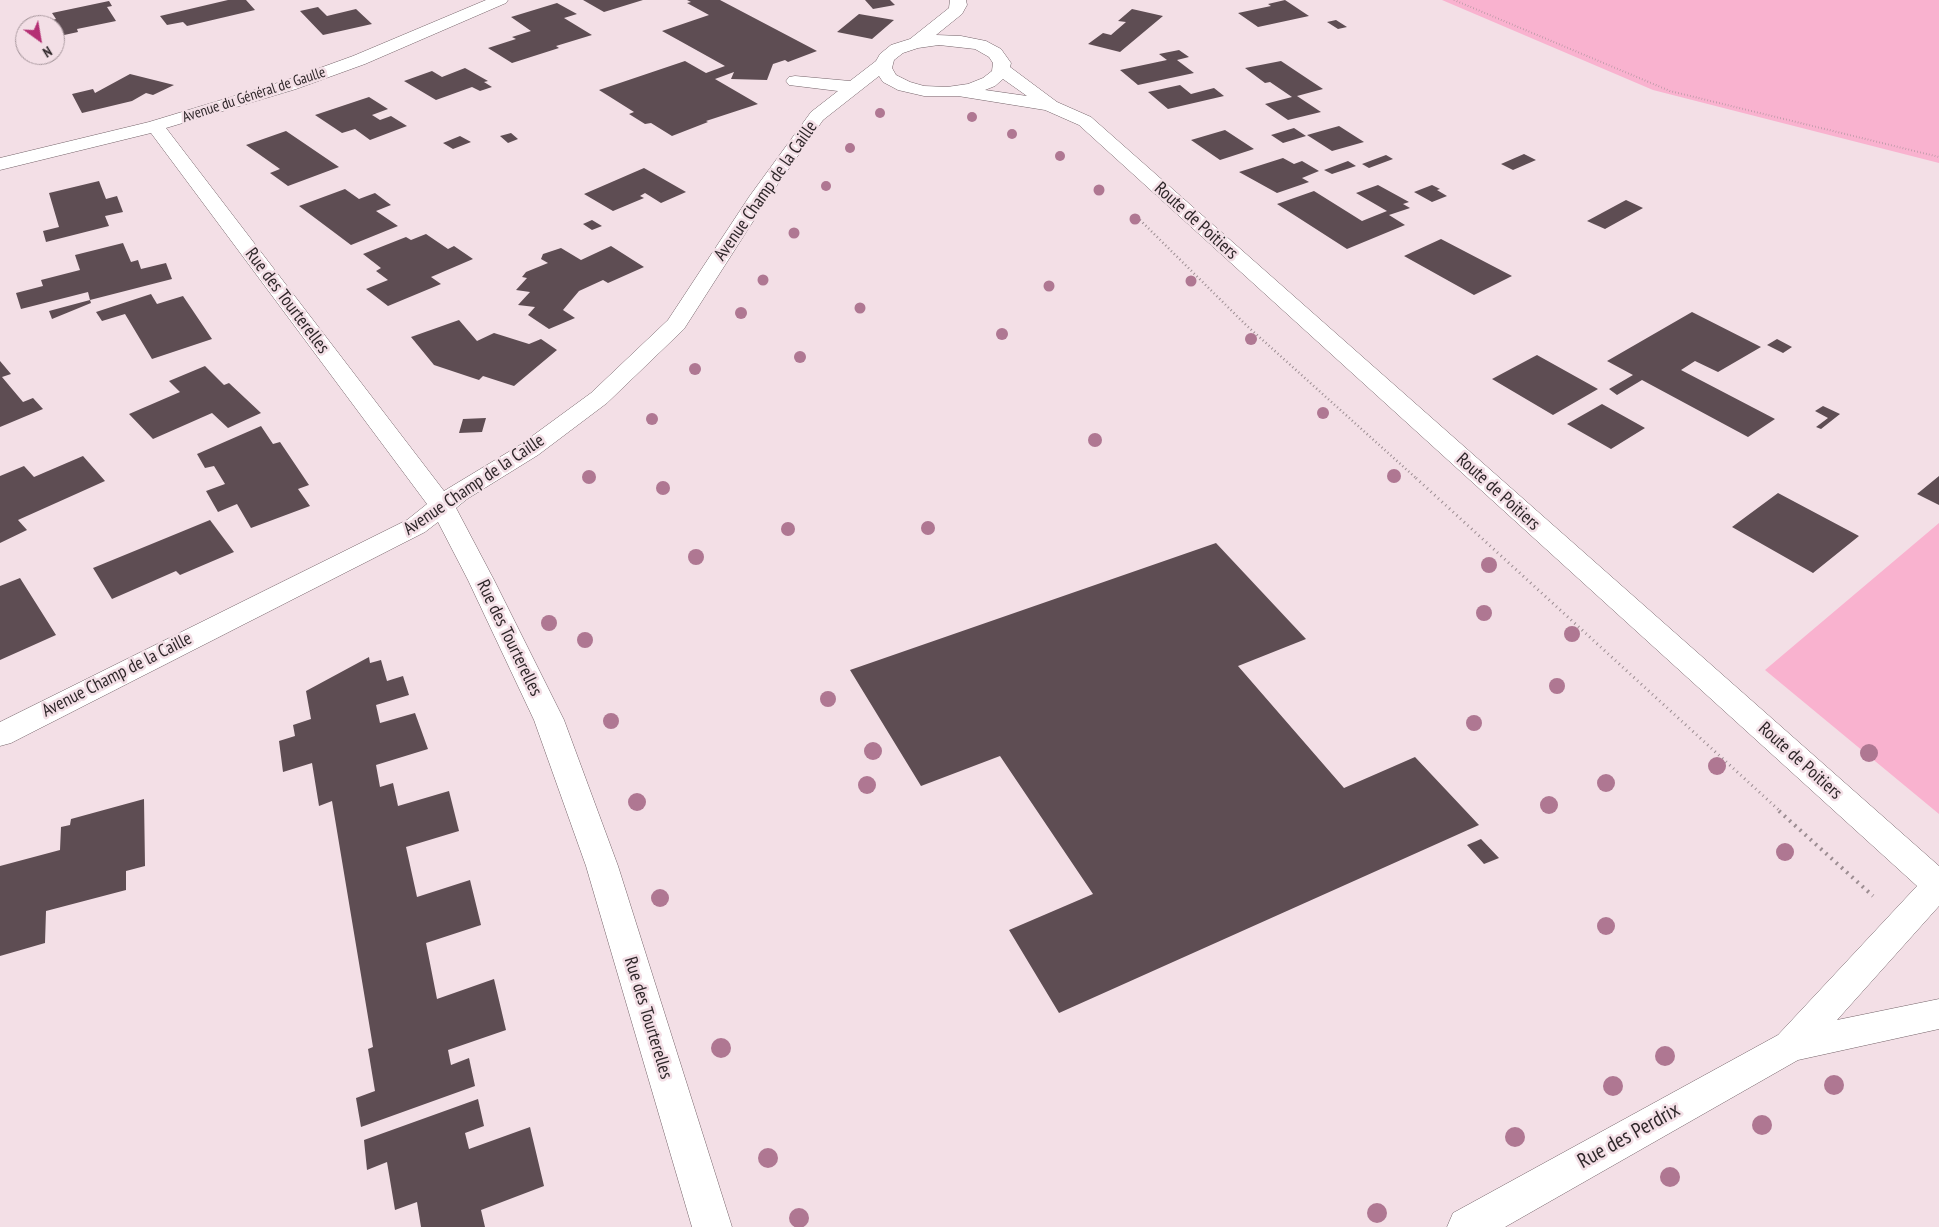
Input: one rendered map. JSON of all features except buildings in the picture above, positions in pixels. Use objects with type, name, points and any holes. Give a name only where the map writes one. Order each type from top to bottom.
[{"type":"street","name":"Avenue du Général de Gaulle","points":[[0,164],[155,126],[272,90],[359,60],[500,0]]},
{"type":"street","points":[[916,43],[957,6],[980,45]]},
{"type":"street","points":[[884,63],[883,68],[889,78],[904,86],[939,92],[971,89],[990,82],[1000,73],[1002,63],[995,53],[980,45],[961,41],[939,40],[916,43]]},
{"type":"street","name":"Avenue Champ de la Caille","points":[[0,734],[416,526],[458,493],[529,450],[598,398],[676,324],[759,196],[817,116],[884,63],[886,58],[897,49],[916,43]]},
{"type":"street","name":"Route de Poitiers","points":[[1001,69],[1051,106],[1085,121],[1938,885]]},
{"type":"street","points":[[795,81],[846,94]]},
{"type":"street","name":"Avenue Champ de la Caille","points":[[846,94],[880,94],[914,88]]},
{"type":"street","name":"Route de Poitiers","points":[[956,91],[1051,106]]},
{"type":"street","name":"Rue des Tourterelles","points":[[155,126],[442,506],[481,580],[549,720],[602,866],[712,1227]]},
{"type":"street","name":"Rue des Perdrix","points":[[1791,1046],[1938,885]]},
{"type":"street","name":"Rue des Perdrix","points":[[1467,1227],[1791,1046],[1939,1014]]},
{"type":"path","points":[[1454,0],[1670,91],[1939,157]]},
{"type":"path","points":[[1133,214],[1246,325],[1349,416],[1511,567],[1904,924]]},
{"type":"shaded area","points":[[1442,0],[1939,0],[1939,163],[1653,90]]},
{"type":"shaded area","points":[[1939,523],[1939,814],[1765,670]]}]
